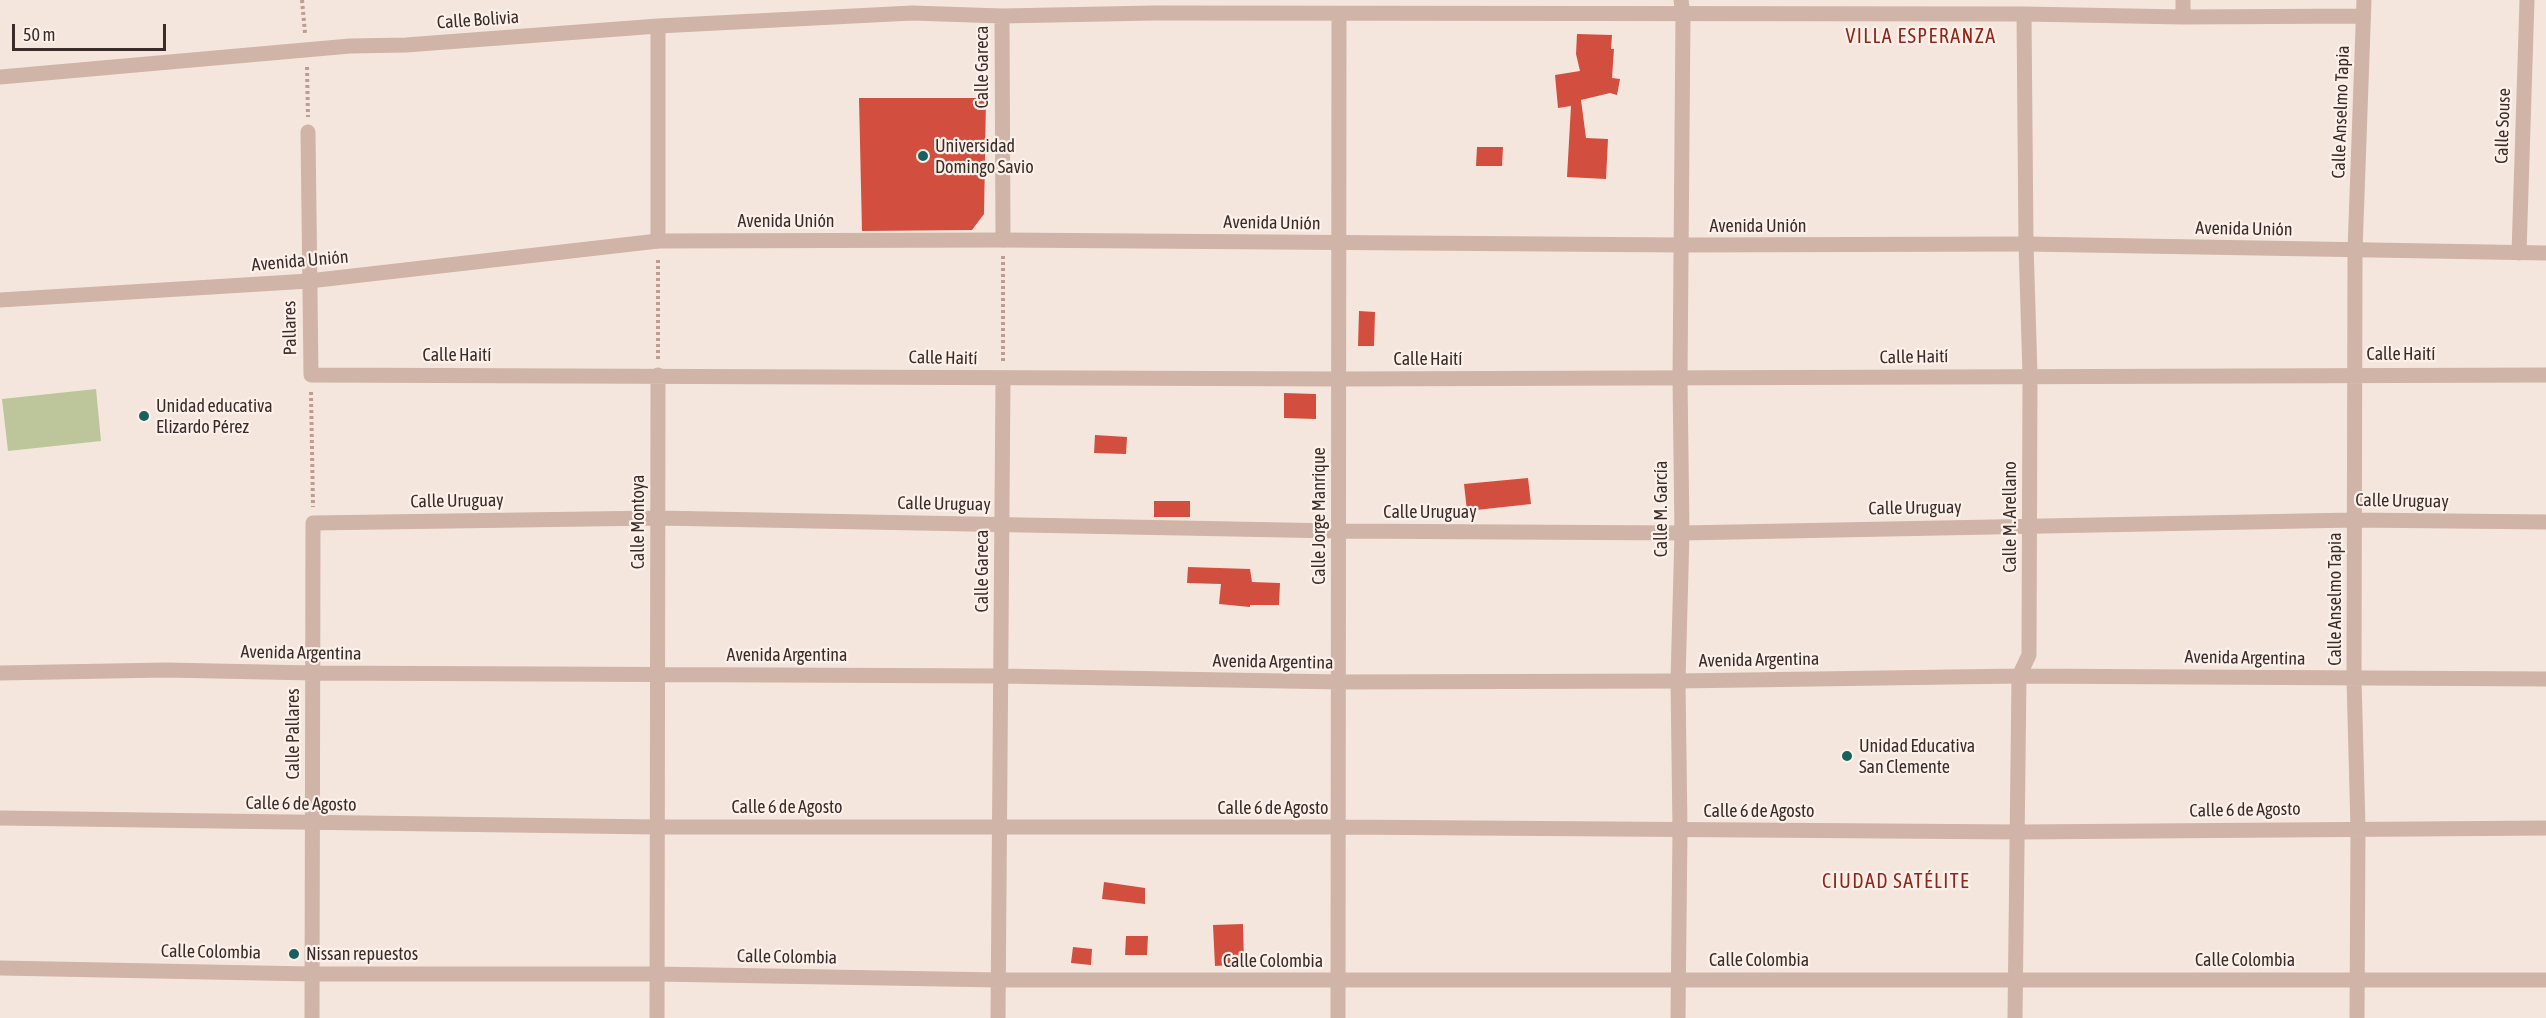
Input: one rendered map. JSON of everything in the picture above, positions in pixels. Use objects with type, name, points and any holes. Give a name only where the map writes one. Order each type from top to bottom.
[{"type":"street","points":[[2183,0],[2183,17]]},
{"type":"street","name":"Calle Souse","points":[[2519,253],[2527,0]]},
{"type":"street","name":"Calle Bolivia","points":[[0,77],[350,46],[406,45],[658,26],[912,13],[1002,16],[1154,13],[1340,14],[1682,7],[2183,17],[2364,8]]},
{"type":"street","name":"Calle M. García","points":[[1678,1018],[1680,830],[1678,681],[1682,533],[1680,379],[1682,7]]},
{"type":"street","name":"Calle Anselmo Tapia","points":[[2357,1018],[2358,828],[2354,679],[2355,251],[2364,8]]},
{"type":"street","name":"Calle Jorge Manrique","points":[[1338,1018],[1340,682],[1337,531],[1340,14]]},
{"type":"street","name":"Calle M. Arellano","points":[[2016,1018],[2019,676],[2029,655],[2030,375],[2026,244],[2024,14]]},
{"type":"street","name":"Calle Gareca","points":[[1002,16],[1003,240]]},
{"type":"street","points":[[658,26],[658,241]]},
{"type":"street","name":"Pallares","points":[[308,132],[311,375]]},
{"type":"street","name":"Avenida Unión","points":[[0,300],[309,281],[658,241],[2026,244],[2546,253]]},
{"type":"street","name":"Calle Haití","points":[[311,375],[1339,379],[2546,375]]},
{"type":"street","name":"Calle Montoya","points":[[657,1018],[658,375]]},
{"type":"street","name":"Calle Gareca","points":[[998,1018],[1003,378]]},
{"type":"street","name":"Calle Uruguay","points":[[313,523],[657,518],[1337,531],[1682,533],[2354,520],[2546,522]]},
{"type":"street","name":"Calle Pallares","points":[[312,1018],[313,523]]},
{"type":"street","name":"Avenida Argentina","points":[[0,673],[166,670],[312,673],[1001,676],[1340,682],[1678,681],[2019,676],[2546,679]]},
{"type":"street","name":"Calle 6 de Agosto","points":[[0,818],[656,827],[1339,827],[2019,832],[2546,828]]},
{"type":"street","name":"Calle Colombia","points":[[0,968],[312,974],[656,974],[999,980],[2546,980]]},
{"type":"path","points":[[1003,240],[1003,378]]},
{"type":"path","points":[[658,241],[658,375]]},
{"type":"path","name":"Pallares","points":[[311,375],[313,523]]},
{"type":"green space","points":[[96,389],[101,441],[8,451],[2,399]]},
{"type":"building","points":[[1577,34],[1612,35],[1611,49],[1614,49],[1612,78],[1620,79],[1617,95],[1610,93],[1581,100],[1586,138],[1608,139],[1606,179],[1567,177],[1571,106],[1558,108],[1555,75],[1580,71],[1576,54]]},
{"type":"building","name":"Universidad Domingo Savio","points":[[859,98],[986,98],[984,214],[972,230],[862,231]]},
{"type":"building","points":[[1477,147],[1503,147],[1502,166],[1476,166]]},
{"type":"building","points":[[1359,311],[1375,312],[1374,346],[1358,346]]},
{"type":"building","points":[[1284,393],[1316,394],[1316,419],[1284,418]]},
{"type":"building","points":[[1095,435],[1127,437],[1126,454],[1094,453]]},
{"type":"building","points":[[1528,478],[1531,504],[1467,511],[1464,484]]},
{"type":"building","points":[[1154,501],[1190,501],[1190,517],[1154,517]]},
{"type":"building","points":[[1188,567],[1250,569],[1252,582],[1280,583],[1279,605],[1250,605],[1250,607],[1219,604],[1221,584],[1187,583]]},
{"type":"building","points":[[1104,882],[1145,888],[1145,904],[1102,899]]},
{"type":"building","points":[[1243,924],[1244,964],[1215,966],[1213,925]]},
{"type":"building","points":[[1126,936],[1148,936],[1147,955],[1125,955]]},
{"type":"building","points":[[1073,947],[1092,949],[1091,965],[1071,963]]},
{"type":"place","name":"Universidad Domingo Savio","points":[[923,156]]},
{"type":"place","name":"Unidad educativa Elizardo Pérez","points":[[144,416]]},
{"type":"place","name":"Unidad Educativa San Clemente","points":[[1847,756]]},
{"type":"place","name":"Nissan repuestos","points":[[294,954]]},
{"type":"district","name":"VILLA ESPERANZA","points":[[1921,37]]},
{"type":"district","name":"CIUDAD SATÉLITE","points":[[1896,882]]}]
